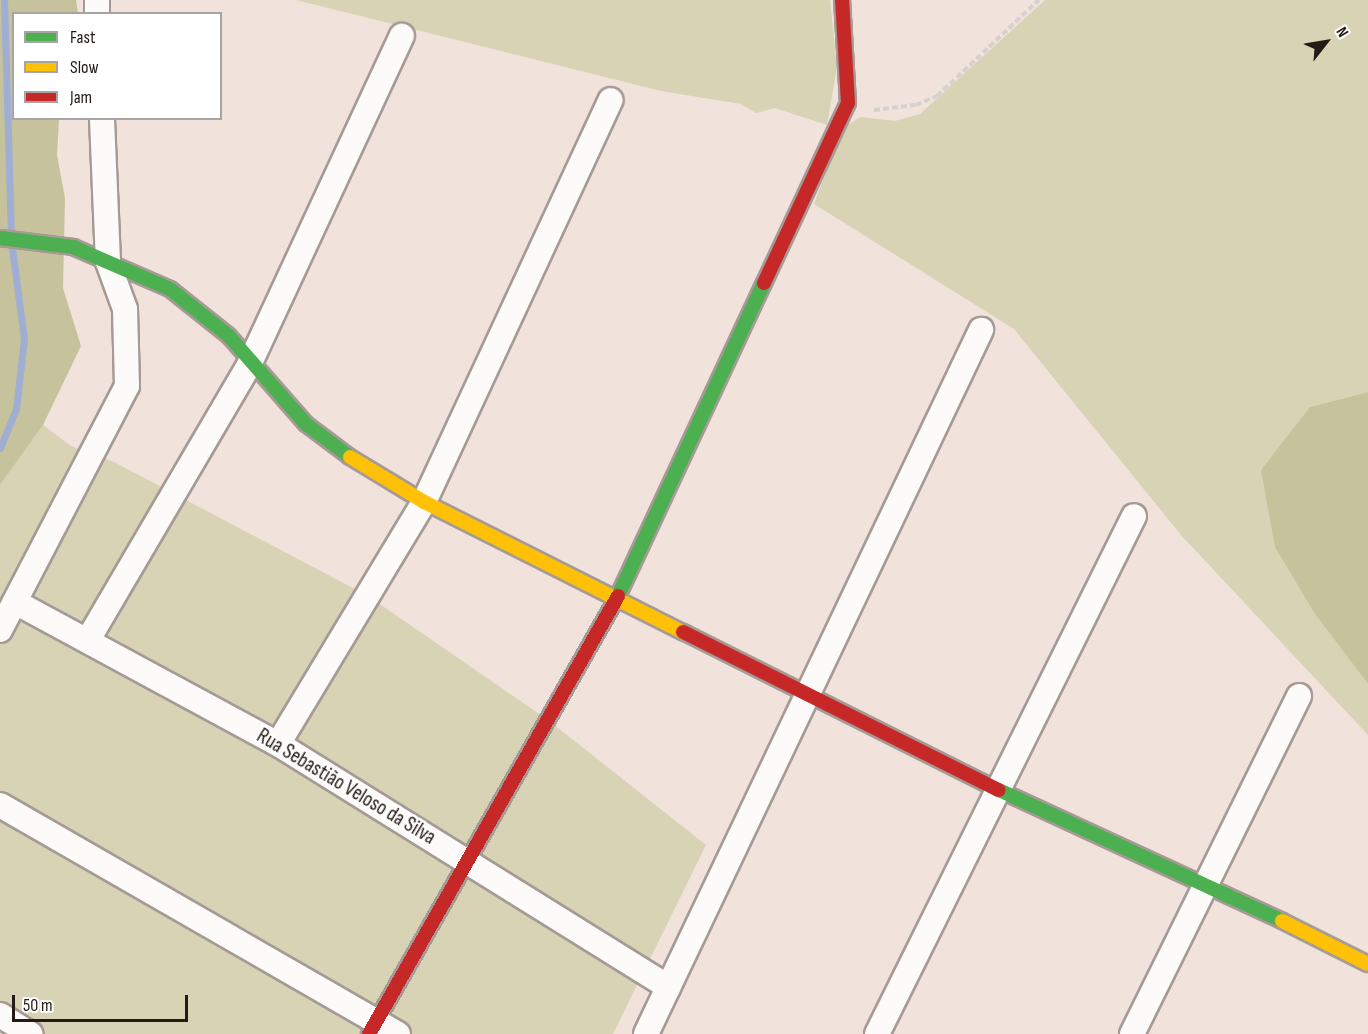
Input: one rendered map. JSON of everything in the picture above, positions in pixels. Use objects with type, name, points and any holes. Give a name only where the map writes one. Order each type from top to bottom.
[{"type":"street","points":[[372,1028],[465,859],[616,600],[848,102],[842,0]]},
{"type":"street","points":[[89,638],[249,365],[402,36]]},
{"type":"street","points":[[278,744],[424,502],[610,100]]},
{"type":"street","points":[[0,630],[127,386],[125,309],[108,262],[102,120]]},
{"type":"street","points":[[0,238],[73,247],[170,289],[204,313],[249,365],[306,424],[358,464],[424,502],[616,600],[808,691],[999,790],[1208,884],[1368,964]]},
{"type":"street","points":[[646,1034],[981,330]]},
{"type":"street","points":[[877,1034],[1134,516]]},
{"type":"street","name":"Rua Sebastião Veloso da Silva","points":[[15,602],[89,638],[278,744],[669,987]]},
{"type":"street","points":[[1132,1034],[1299,696]]},
{"type":"street","points":[[0,805],[372,1028],[398,1034]]},
{"type":"street","points":[[4,1023],[32,1034]]},
{"type":"path","points":[[848,102],[862,109],[891,110],[937,96],[1039,0]]},
{"type":"shaded area","points":[[0,0],[76,0],[78,12],[12,12],[12,120],[59,120],[57,155],[65,198],[63,288],[81,346],[43,425],[0,485]]},
{"type":"shaded area","points":[[296,0],[830,0],[837,67],[827,125],[775,108],[756,113],[741,104],[661,91]]},
{"type":"shaded area","points":[[1045,0],[1368,0],[1368,392],[1310,407],[1315,614],[1368,684],[1368,735],[1181,535],[1014,329],[814,204],[842,129],[860,117],[895,121],[920,114]]},
{"type":"shaded area","points":[[1368,392],[1368,684],[1315,614],[1275,547],[1261,470],[1310,407]]},
{"type":"shaded area","points":[[43,425],[71,446],[114,462],[368,596],[548,720],[706,845],[613,1034],[40,1034],[0,1010],[0,485]]},
{"type":"waterway","points":[[4,0],[11,231]]},
{"type":"waterway","points":[[0,448],[16,409],[24,339],[12,248]]},
{"type":"traffic: fast","points":[[0,238],[73,247],[170,289],[229,336],[306,424],[350,457]]},
{"type":"traffic: fast","points":[[618,596],[764,283]]},
{"type":"traffic: fast","points":[[999,790],[1282,921]]},
{"type":"traffic: slow","points":[[350,457],[424,502],[683,632]]},
{"type":"traffic: slow","points":[[1282,921],[1368,964]]},
{"type":"traffic: jam","points":[[764,283],[848,103],[842,0]]},
{"type":"traffic: jam","points":[[369,1034],[618,596]]},
{"type":"traffic: jam","points":[[683,632],[999,790]]}]
